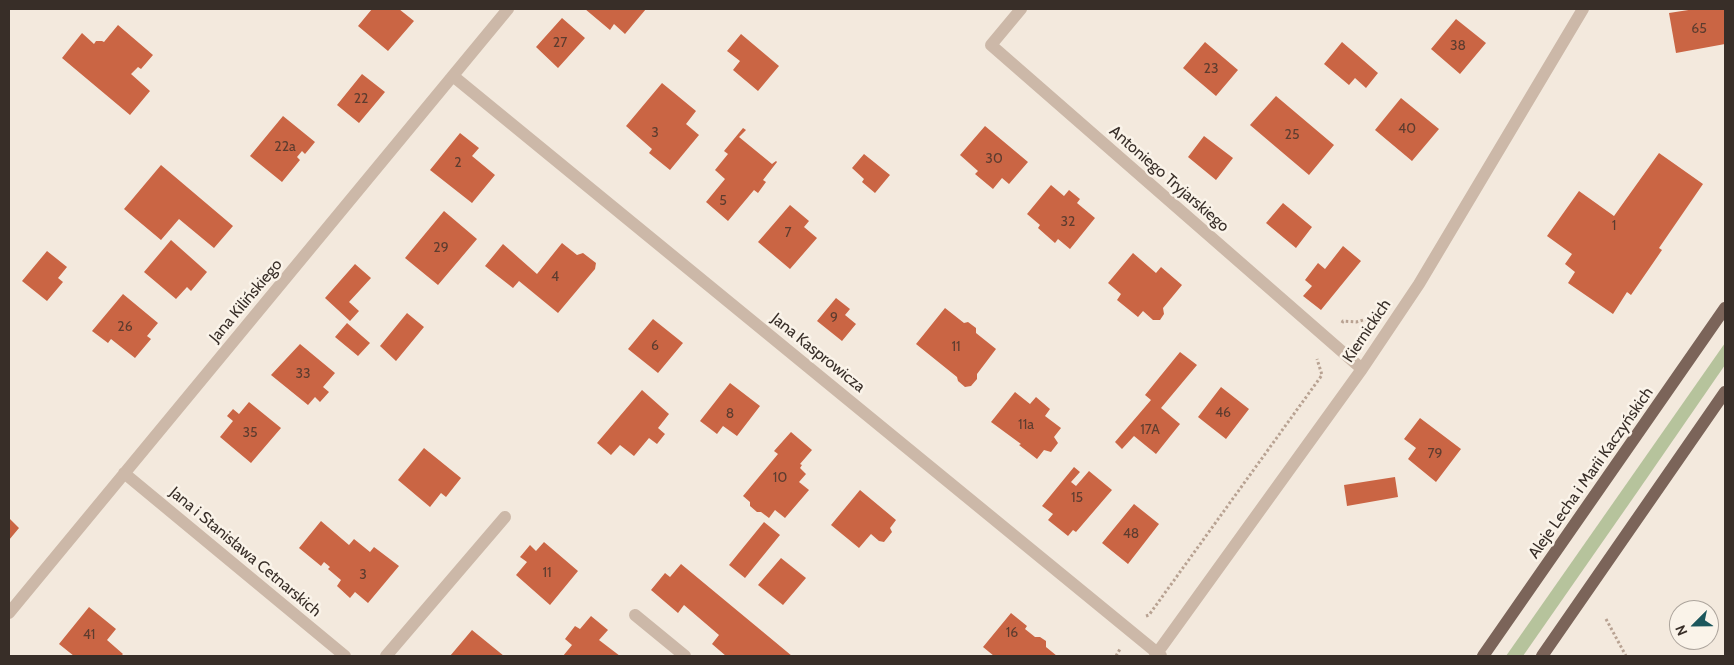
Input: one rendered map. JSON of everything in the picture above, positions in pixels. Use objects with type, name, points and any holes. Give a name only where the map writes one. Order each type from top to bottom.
[{"type":"main road","name":"Aleje Lecha i Marii Kaczyńskich","points":[[1483,656],[1725,308]]},
{"type":"main road","points":[[1542,656],[1725,392]]},
{"type":"street","name":"Jana Kilińskiego","points":[[9,613],[508,9]]},
{"type":"street","name":"Antoniego Tryjarskiego","points":[[1021,9],[991,45],[1362,368]]},
{"type":"street","name":"Kiernickich","points":[[1158,655],[1362,368],[1419,284],[1583,9]]},
{"type":"street","name":"Jana Kasprowicza","points":[[453,76],[1158,655]]},
{"type":"street","name":"Jana i Stanisława Cetnarskich","points":[[124,473],[345,656]]},
{"type":"street","points":[[386,656],[505,517]]},
{"type":"street","points":[[635,615],[685,656]]},
{"type":"path","points":[[1606,618],[1626,656]]},
{"type":"green space","points":[[1725,343],[1725,365],[1523,656],[1506,656]]},
{"type":"building","points":[[372,9],[399,9],[414,21],[388,51],[358,26]]},
{"type":"building","points":[[585,9],[646,9],[625,34],[614,24],[610,30]]},
{"type":"building","points":[[1695,9],[1725,9],[1725,44],[1676,53],[1669,13]]},
{"type":"building","points":[[562,18],[585,38],[558,68],[536,47]]},
{"type":"building","points":[[1456,19],[1486,43],[1460,74],[1431,49]]},
{"type":"building","points":[[118,25],[153,55],[141,69],[138,67],[131,74],[150,91],[130,115],[62,58],[82,33],[94,44],[96,41],[104,42]]},
{"type":"building","points":[[741,34],[779,66],[758,91],[733,70],[740,61],[727,51]]},
{"type":"building","points":[[1205,42],[1238,70],[1216,96],[1183,68]]},
{"type":"building","points":[[1342,42],[1378,73],[1366,88],[1355,78],[1349,85],[1324,64]]},
{"type":"building","points":[[362,74],[385,92],[359,123],[337,105]]},
{"type":"building","points":[[662,83],[696,111],[686,124],[699,135],[670,170],[649,153],[652,149],[626,126]]},
{"type":"building","points":[[1276,96],[1334,145],[1309,175],[1250,125]]},
{"type":"building","points":[[1401,98],[1439,129],[1412,161],[1375,130]]},
{"type":"building","points":[[283,116],[315,142],[305,154],[302,151],[297,157],[300,160],[282,182],[250,156]]},
{"type":"building","points":[[985,126],[1028,162],[1009,184],[1002,178],[993,189],[975,174],[978,171],[960,155]]},
{"type":"building","points":[[743,128],[746,130],[739,137],[772,164],[777,162],[763,180],[766,182],[758,193],[754,190],[728,221],[706,202],[725,179],[715,170],[728,154],[724,151]]},
{"type":"building","points":[[460,133],[479,148],[472,156],[495,175],[472,203],[430,170]]},
{"type":"building","points":[[1204,136],[1233,158],[1216,180],[1188,157]]},
{"type":"building","points":[[1659,153],[1703,184],[1659,248],[1662,250],[1631,295],[1627,292],[1613,314],[1568,283],[1575,272],[1565,264],[1572,254],[1547,236],[1579,191],[1614,216]]},
{"type":"building","points":[[864,154],[890,175],[875,193],[862,182],[864,179],[852,168]]},
{"type":"building","points":[[161,165],[233,226],[214,248],[179,219],[161,240],[124,209]]},
{"type":"building","points":[[1051,185],[1064,196],[1069,190],[1080,199],[1077,203],[1095,218],[1070,249],[1058,239],[1055,243],[1038,228],[1040,225],[1027,214]]},
{"type":"building","points":[[1283,203],[1312,227],[1296,248],[1266,223]]},
{"type":"building","points":[[790,205],[809,221],[804,227],[817,238],[790,269],[758,242]]},
{"type":"building","points":[[444,211],[477,239],[438,285],[405,258]]},
{"type":"building","points":[[171,240],[207,272],[191,291],[187,287],[176,299],[144,272]]},
{"type":"building","points":[[562,243],[577,255],[583,253],[596,263],[595,269],[558,313],[519,281],[513,288],[485,266],[503,244],[537,274]]},
{"type":"building","points":[[1343,246],[1361,261],[1321,310],[1303,296],[1312,286],[1305,280],[1318,263],[1325,269]]},
{"type":"building","points":[[47,251],[67,267],[58,278],[63,282],[47,301],[22,281]]},
{"type":"building","points":[[1133,253],[1156,273],[1161,267],[1182,285],[1163,308],[1164,314],[1160,320],[1153,320],[1143,311],[1138,317],[1117,300],[1121,294],[1108,283]]},
{"type":"building","points":[[355,264],[371,278],[349,302],[359,311],[350,321],[325,298]]},
{"type":"building","points":[[123,294],[158,323],[147,336],[151,339],[135,358],[111,339],[108,343],[92,331]]},
{"type":"building","points":[[836,298],[850,309],[845,315],[856,324],[842,341],[817,321]]},
{"type":"building","points":[[945,308],[964,323],[968,322],[976,328],[976,333],[996,349],[977,374],[977,379],[971,386],[965,387],[958,381],[957,377],[916,344]]},
{"type":"building","points":[[407,313],[424,327],[396,361],[380,346]]},
{"type":"building","points":[[653,319],[683,343],[658,373],[628,349]]},
{"type":"building","points":[[347,323],[370,343],[358,356],[335,337]]},
{"type":"building","points":[[300,344],[335,373],[323,387],[329,392],[320,402],[315,397],[308,405],[271,375]]},
{"type":"building","points":[[1180,352],[1197,365],[1161,408],[1180,424],[1156,454],[1134,436],[1122,449],[1115,442],[1151,400],[1145,395]]},
{"type":"building","points":[[730,383],[760,406],[737,436],[723,426],[717,434],[700,421]]},
{"type":"building","points":[[1221,387],[1249,409],[1226,439],[1198,417]]},
{"type":"building","points":[[642,390],[669,414],[658,428],[665,434],[657,444],[649,438],[634,456],[620,445],[611,455],[597,443]]},
{"type":"building","points":[[1015,392],[1030,404],[1036,397],[1050,409],[1045,416],[1061,428],[1054,437],[1058,443],[1051,452],[1044,450],[1037,459],[1019,445],[1021,444],[991,422]]},
{"type":"building","points":[[249,402],[281,428],[251,463],[220,437],[233,421],[227,416],[233,409],[239,414]]},
{"type":"building","points":[[1420,418],[1461,449],[1436,482],[1408,459],[1416,448],[1404,439]]},
{"type":"building","points":[[791,432],[812,450],[800,464],[802,465],[800,468],[806,474],[799,482],[809,490],[785,518],[775,510],[769,518],[761,512],[757,512],[743,496],[778,454],[774,451]]},
{"type":"building","points":[[424,448],[461,478],[446,497],[441,493],[430,507],[398,480]]},
{"type":"building","points":[[1074,467],[1080,472],[1071,482],[1076,486],[1089,471],[1112,490],[1076,532],[1073,530],[1068,536],[1048,520],[1053,514],[1042,506]]},
{"type":"building","points":[[1395,477],[1398,497],[1347,506],[1344,485]]},
{"type":"building","points":[[860,490],[896,520],[890,528],[892,532],[884,542],[879,541],[871,534],[859,548],[831,525]]},
{"type":"building","points":[[1134,504],[1159,524],[1128,564],[1102,543]]},
{"type":"building","points":[[9,518],[19,528],[9,540]]},
{"type":"building","points":[[321,521],[349,545],[354,539],[370,552],[374,547],[399,566],[368,603],[355,592],[350,598],[337,586],[341,580],[328,569],[330,567],[324,562],[321,566],[299,548]]},
{"type":"building","points":[[764,522],[780,535],[745,578],[729,565]]},
{"type":"building","points":[[544,542],[578,571],[550,605],[516,575],[527,562],[520,557],[530,545],[536,551]]},
{"type":"building","points":[[781,558],[806,578],[783,605],[758,585]]},
{"type":"building","points":[[681,564],[792,656],[726,656],[712,644],[719,635],[684,605],[678,613],[651,590],[665,573],[670,577]]},
{"type":"building","points":[[89,607],[116,629],[107,640],[123,654],[121,656],[74,656],[59,644]]},
{"type":"building","points":[[1011,613],[1027,626],[1025,629],[1035,637],[1040,637],[1046,641],[1046,647],[1057,656],[994,656],[983,647]]},
{"type":"building","points":[[591,616],[608,630],[599,640],[620,656],[563,656],[572,645],[565,639],[575,626],[580,629]]},
{"type":"building","points":[[472,630],[504,656],[450,656]]}]
